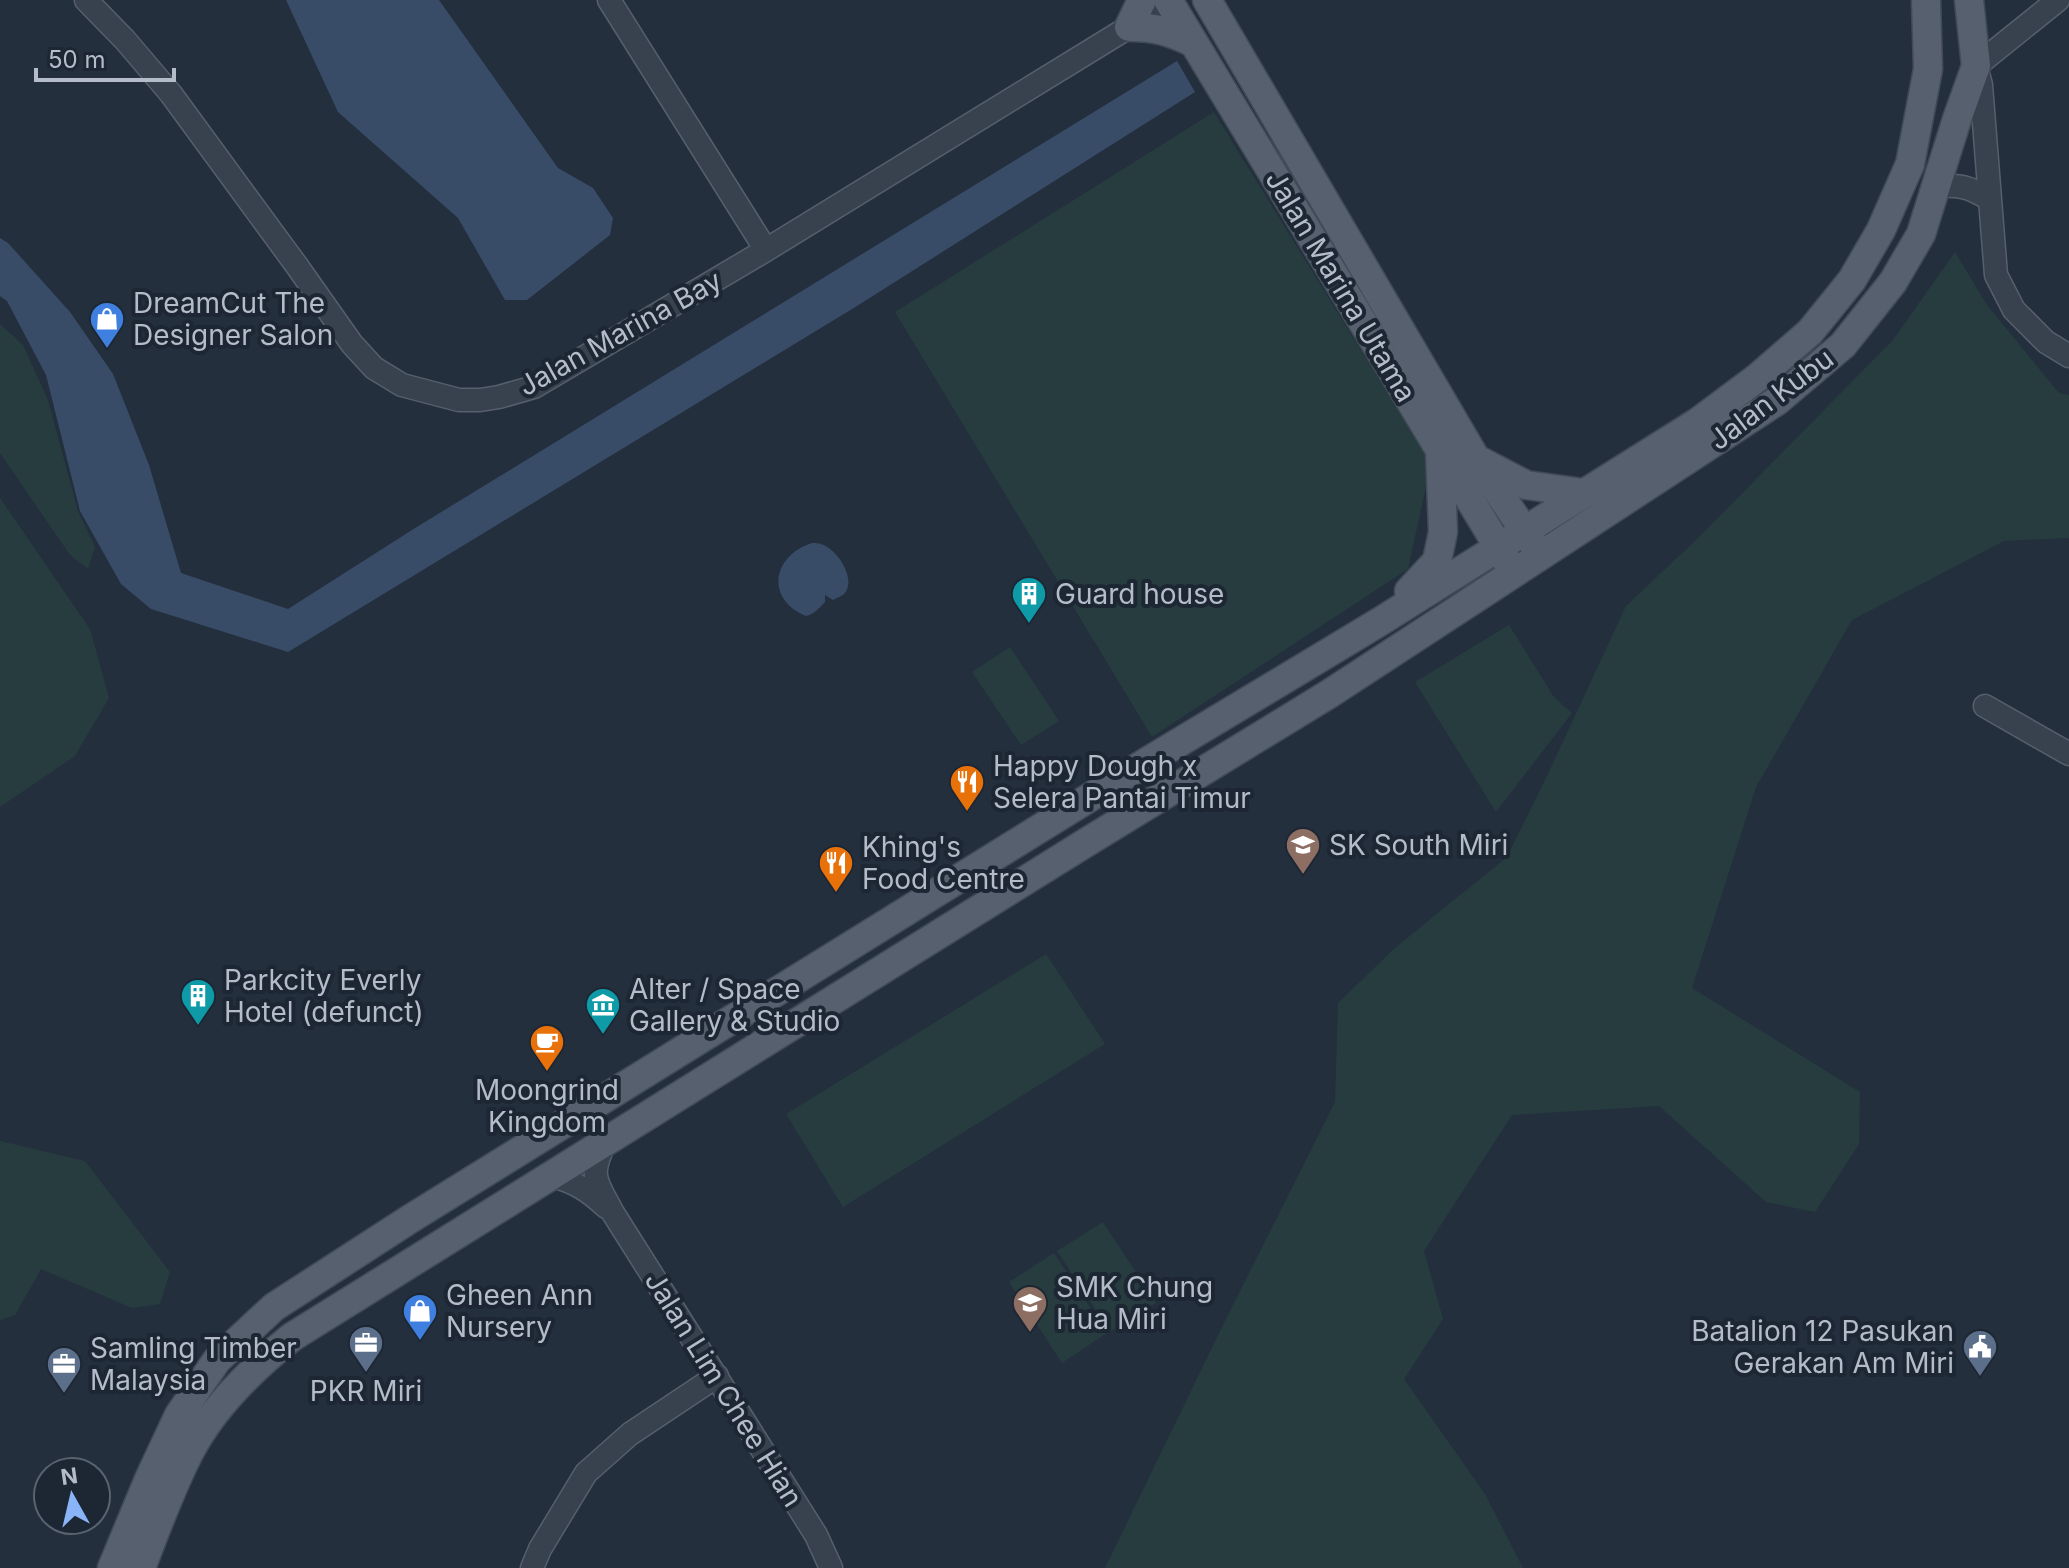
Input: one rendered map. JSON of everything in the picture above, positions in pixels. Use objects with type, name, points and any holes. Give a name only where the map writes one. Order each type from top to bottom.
[{"type":"main road","name":"Jalan Kubu","points":[[1381,621],[1698,422],[1757,378],[1810,332],[1852,280],[1881,230],[1910,164],[1928,69],[1926,0]]},
{"type":"main road","name":"Jalan Kubu","points":[[141,1568],[190,1450],[219,1409],[257,1365],[283,1344],[1329,694],[1777,401],[1843,345],[1893,282],[1921,234],[1976,66],[1969,0]]},
{"type":"main road","points":[[1129,27],[1160,1],[1213,11]]},
{"type":"main road","name":"Jalan Marina Utama","points":[[1160,1],[1192,42],[1514,572]]},
{"type":"main road","name":"Jalan Marina Utama","points":[[1213,11],[1476,459],[1541,555]]},
{"type":"main road","points":[[1129,27],[1170,31],[1192,42]]},
{"type":"main road","points":[[112,1568],[179,1415],[217,1360],[274,1307],[410,1219],[1150,760],[1381,621],[1437,561],[1443,532],[1440,449]]},
{"type":"main road","points":[[1476,459],[1526,485],[1583,493]]},
{"type":"main road","points":[[410,1219],[440,1217],[507,1204]]},
{"type":"main road","points":[[369,1288],[410,1219]]},
{"type":"street","name":"Jalan Marina Bay","points":[[86,0],[171,94],[352,344],[374,368],[402,385],[459,400],[499,397],[534,387],[766,250],[1129,27]]},
{"type":"street","points":[[609,0],[766,250]]},
{"type":"street","points":[[2058,0],[1976,66],[1981,85],[1996,275],[2014,310],[2046,342],[2069,356]]},
{"type":"street","points":[[1935,186],[1971,188],[1989,199]]},
{"type":"street","points":[[1985,706],[2069,754]]},
{"type":"street","name":"Jalan Lim Chee Hian","points":[[606,1141],[595,1161],[595,1172],[613,1213],[816,1535],[831,1568]]},
{"type":"street","name":"Jalan Lim Chee Hian","points":[[551,1176],[568,1179],[581,1186],[613,1213]]},
{"type":"street","points":[[532,1568],[540,1549],[586,1473],[630,1434],[717,1376]]},
{"type":"green space","points":[[1214,112],[1431,464],[1408,569],[1152,737],[895,312]]},
{"type":"green space","points":[[1955,252],[1987,305],[2059,393],[2069,395],[2069,538],[2004,541],[1852,620],[1756,787],[1692,988],[1860,1092],[1859,1144],[1815,1212],[1766,1202],[1659,1106],[1512,1115],[1424,1251],[1443,1319],[1404,1379],[1485,1494],[1523,1568],[1105,1568],[1335,1102],[1338,1003],[1396,947],[1507,857],[1626,606],[1698,538],[1893,340]]},
{"type":"green space","points":[[0,324],[23,345],[48,400],[78,511],[95,547],[88,569],[70,555],[0,453]]},
{"type":"green space","points":[[0,498],[90,629],[109,698],[75,756],[0,807]]},
{"type":"green space","points":[[1509,625],[1554,697],[1572,713],[1496,812],[1415,682]]},
{"type":"green space","points":[[1010,647],[1059,721],[1021,745],[972,672]]},
{"type":"green space","points":[[1046,954],[1105,1044],[843,1207],[786,1114]]},
{"type":"green space","points":[[0,1141],[85,1161],[170,1272],[160,1304],[132,1308],[41,1269],[15,1315],[0,1320]]},
{"type":"green space","points":[[1103,1222],[1156,1303],[1110,1332],[1057,1251]]},
{"type":"green space","points":[[1054,1253],[1107,1333],[1062,1363],[1009,1282]]},
{"type":"water","points":[[286,0],[439,0],[558,168],[593,188],[613,218],[610,235],[527,300],[505,300],[458,218],[338,112]]},
{"type":"water","points":[[1177,61],[1195,92],[857,306],[288,652],[151,609],[121,584],[80,511],[46,375],[7,301],[0,296],[0,238],[70,312],[113,374],[149,465],[181,573],[288,609]]},
{"type":"water","points":[[812,543],[824,545],[834,553],[846,570],[848,583],[843,595],[833,600],[825,595],[825,602],[806,616],[793,609],[784,599],[779,589],[779,578],[788,558]]},
{"type":"place","name":"DreamCut The Designer Salon","points":[[107,350]]},
{"type":"place","name":"Guard house","points":[[1029,625]]},
{"type":"place","name":"Happy Dough x Selera Pantai Timur","points":[[967,813]]},
{"type":"place","name":"SK South Miri","points":[[1303,876]]},
{"type":"place","name":"Khing's Food Centre","points":[[836,894]]},
{"type":"place","name":"Parkcity Everly Hotel (defunct)","points":[[198,1027]]},
{"type":"place","name":"Alter / Space Gallery & Studio","points":[[603,1036]]},
{"type":"place","name":"Moongrind Kingdom","points":[[547,1073]]},
{"type":"place","name":"SMK Chung Hua Miri","points":[[1030,1334]]},
{"type":"place","name":"Gheen Ann Nursery","points":[[420,1342]]},
{"type":"place","name":"PKR Miri","points":[[366,1374]]},
{"type":"place","name":"Batalion 12 Pasukan Gerakan Am Miri","points":[[1980,1378]]},
{"type":"place","name":"Samling Timber Malaysia","points":[[64,1395]]}]
